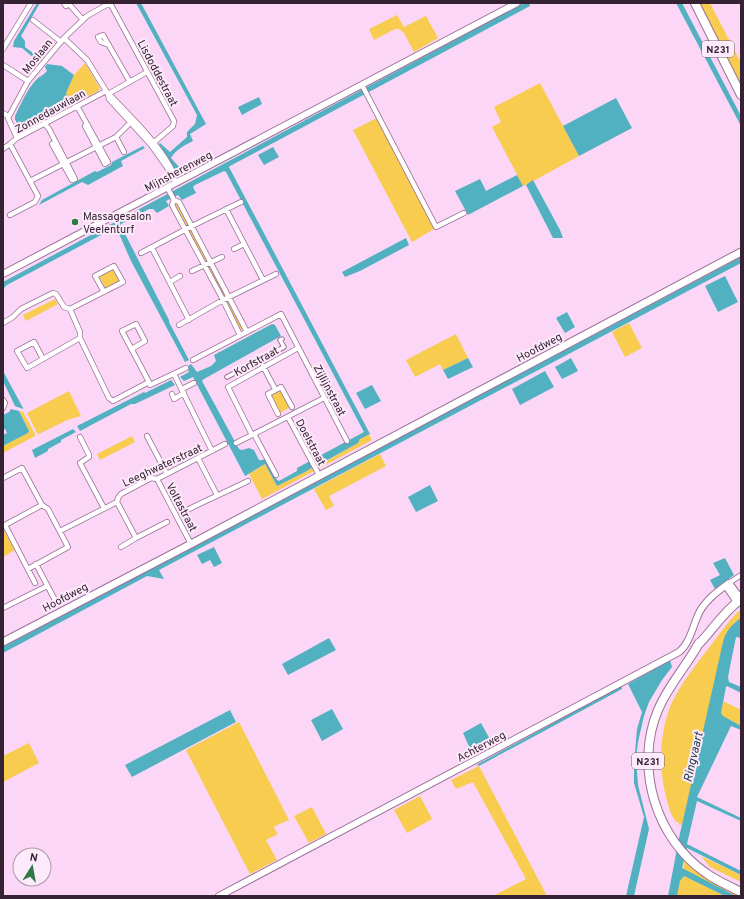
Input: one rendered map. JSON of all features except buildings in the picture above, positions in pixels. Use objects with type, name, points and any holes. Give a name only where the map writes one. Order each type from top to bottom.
[{"type":"main road","name":"N231","points":[[695,3],[741,95]]},
{"type":"main road","name":"Hoofdweg","points":[[3,642],[741,252]]},
{"type":"main road","name":"N231","points":[[740,600],[720,618],[699,643],[689,661],[676,676],[665,693],[657,712],[649,742],[648,762],[650,788],[658,812],[665,828],[677,845],[686,856],[705,873],[741,892]]},
{"type":"street","points":[[3,49],[31,3]]},
{"type":"street","points":[[67,3],[83,20]]},
{"type":"street","name":"Moslaan","points":[[8,116],[28,81],[64,38],[87,16],[110,3]]},
{"type":"street","name":"Lisdoddestraat","points":[[110,3],[174,121],[173,126],[152,144]]},
{"type":"street","name":"Mijnsherenweg","points":[[3,274],[362,87],[517,3]]},
{"type":"street","points":[[33,20],[61,42]]},
{"type":"street","points":[[64,38],[87,60],[107,92],[109,99],[132,121],[152,144],[176,183]]},
{"type":"street","points":[[109,45],[130,82]]},
{"type":"street","points":[[3,65],[28,81]]},
{"type":"street","name":"Zonnedauwlaan","points":[[3,149],[17,138],[44,123],[130,82],[147,72]]},
{"type":"street","points":[[362,87],[436,227],[464,213]]},
{"type":"street","points":[[77,106],[98,146]]},
{"type":"street","points":[[3,114],[8,116],[8,120],[17,138]]},
{"type":"street","points":[[30,181],[116,137],[132,121]]},
{"type":"street","points":[[44,123],[56,142],[65,163]]},
{"type":"street","points":[[116,137],[124,152]]},
{"type":"street","points":[[10,144],[38,196],[35,202],[10,215]]},
{"type":"street","points":[[168,189],[174,199],[179,202],[247,332],[193,360]]},
{"type":"street","points":[[174,199],[172,205],[205,265],[240,335]]},
{"type":"street","points":[[141,253],[226,208],[241,202]]},
{"type":"street","points":[[226,208],[263,280]]},
{"type":"street","points":[[234,249],[244,244]]},
{"type":"street","points":[[152,248],[189,320]]},
{"type":"street","points":[[192,271],[222,257]]},
{"type":"street","points":[[3,323],[13,318],[21,309],[53,293],[56,294],[64,307],[70,309],[104,292],[123,282],[114,266],[95,276],[104,292]]},
{"type":"street","points":[[179,325],[223,300],[276,274]]},
{"type":"street","points":[[170,282],[180,276]]},
{"type":"street","points":[[70,309],[80,332],[80,338],[109,398],[112,401],[149,382]]},
{"type":"street","name":"Zijlijnstraat","points":[[247,332],[280,314],[347,441]]},
{"type":"street","points":[[132,349],[146,341],[136,324],[122,331],[150,385],[186,368]]},
{"type":"street","points":[[43,359],[34,342],[17,350],[27,368],[43,359],[80,338]]},
{"type":"street","points":[[227,377],[284,348],[280,340],[282,339]]},
{"type":"street","name":"Korfstraat","points":[[276,475],[228,387],[263,366],[298,348]]},
{"type":"street","points":[[263,366],[275,389]]},
{"type":"street","name":"Leeghwaterstraat","points":[[174,374],[212,451]]},
{"type":"street","points":[[172,394],[174,398],[194,383]]},
{"type":"street","points":[[278,414],[268,394],[275,389],[282,387],[292,407]]},
{"type":"street","points":[[236,443],[324,398]]},
{"type":"street","points":[[3,400],[5,403],[3,408]]},
{"type":"street","name":"Doelstraat","points":[[288,417],[319,475]]},
{"type":"street","points":[[147,436],[167,474]]},
{"type":"street","points":[[80,437],[90,455],[80,463],[104,508]]},
{"type":"street","name":"Leeghwaterstraat","points":[[60,531],[117,502],[121,494],[151,478],[157,479],[225,444]]},
{"type":"street","points":[[198,458],[217,495]]},
{"type":"street","points":[[3,478],[22,468],[42,505],[48,509],[68,547],[28,569]]},
{"type":"street","name":"Voltastraat","points":[[157,479],[190,542]]},
{"type":"street","points":[[187,510],[248,481]]},
{"type":"street","points":[[117,502],[136,538]]},
{"type":"street","points":[[35,583],[5,525],[42,505]]},
{"type":"street","points":[[121,547],[167,522]]},
{"type":"street","points":[[36,564],[56,602]]},
{"type":"street","name":"Achterweg","points":[[219,896],[679,652],[687,643],[705,603],[741,576]]},
{"type":"street","points":[[728,585],[740,600]]},
{"type":"street","points":[[3,608],[47,586]]},
{"type":"shaded area","points":[[699,3],[710,3],[741,63],[741,90]]},
{"type":"shaded area","points":[[397,15],[404,27],[426,16],[438,38],[414,52],[404,33],[399,29],[395,29],[374,40],[369,29]]},
{"type":"shaded area","points":[[85,63],[100,88],[98,91],[70,106],[66,103],[68,101],[66,93],[74,75]]},
{"type":"shaded area","points":[[540,83],[579,156],[523,186],[492,127],[501,122],[494,107]]},
{"type":"shaded area","points":[[377,118],[434,229],[412,242],[353,130]]},
{"type":"shaded area","points":[[178,203],[243,329],[240,330],[175,204]]},
{"type":"shaded area","points":[[113,270],[120,282],[106,289],[99,276]]},
{"type":"shaded area","points":[[55,299],[58,304],[26,321],[23,315]]},
{"type":"shaded area","points":[[629,323],[642,348],[625,357],[612,332]]},
{"type":"shaded area","points":[[456,334],[468,358],[443,370],[440,364],[415,377],[406,360]]},
{"type":"shaded area","points":[[280,389],[290,407],[280,413],[270,395]]},
{"type":"shaded area","points":[[69,391],[81,416],[67,420],[39,434],[37,433],[27,413]]},
{"type":"shaded area","points":[[19,411],[23,412],[35,436],[3,453],[3,446],[28,433],[29,431]]},
{"type":"shaded area","points":[[369,434],[372,440],[262,499],[249,474],[265,464],[277,486],[307,471],[317,464],[323,463],[358,443],[360,439]]},
{"type":"shaded area","points":[[132,436],[135,442],[100,460],[97,454]]},
{"type":"shaded area","points":[[380,454],[386,466],[329,496],[334,506],[326,510],[314,489]]},
{"type":"shaded area","points":[[3,529],[15,550],[3,557]]},
{"type":"shaded area","points":[[741,609],[741,618],[736,622],[682,825],[673,817],[666,797],[661,765],[663,731],[672,702],[686,678],[724,628]]},
{"type":"shaded area","points":[[723,701],[741,710],[741,726],[721,716]]},
{"type":"shaded area","points":[[239,722],[289,820],[275,826],[274,828],[278,834],[266,840],[277,860],[250,874],[186,750]]},
{"type":"shaded area","points":[[29,743],[39,763],[3,782],[3,756]]},
{"type":"shaded area","points":[[479,766],[547,896],[493,896],[526,879],[473,782],[456,789],[451,780]]},
{"type":"shaded area","points":[[420,796],[432,819],[407,833],[394,810]]},
{"type":"shaded area","points":[[312,807],[326,834],[309,843],[294,816]]},
{"type":"shaded area","points":[[701,856],[741,875],[741,882],[710,867]]},
{"type":"shaded area","points":[[685,858],[741,896],[736,896],[683,870]]},
{"type":"shaded area","points":[[682,876],[684,876],[725,896],[677,896]]},
{"type":"water","points":[[37,3],[40,3],[21,36],[25,41],[25,47],[37,56],[35,59],[22,48],[13,47],[14,41]]},
{"type":"water","points":[[136,3],[141,3],[206,124],[190,134],[193,141],[180,148],[171,158],[181,169],[176,172],[159,144],[160,143],[170,152],[187,137],[187,132],[195,124],[197,115]]},
{"type":"water","points":[[524,3],[529,3],[530,6],[229,167],[370,434],[360,439],[358,443],[322,463],[317,464],[307,471],[277,486],[265,464],[245,476],[193,377],[184,381],[180,377],[189,372],[187,367],[191,364],[197,372],[211,366],[216,361],[214,355],[272,324],[275,325],[281,336],[202,381],[239,449],[242,450],[249,448],[254,450],[259,460],[265,459],[279,481],[297,471],[297,468],[364,432],[226,172],[224,171],[195,185],[193,187],[196,193],[182,200],[178,195],[166,201],[169,206],[157,213],[153,209],[149,209],[121,224],[189,360],[185,362],[131,261],[116,227],[7,285],[3,289],[3,282]]},
{"type":"water","points":[[676,3],[682,3],[741,116],[741,126]]},
{"type":"water","points":[[47,64],[62,66],[74,75],[66,93],[68,101],[56,110],[43,113],[22,129],[19,128],[15,116],[30,87],[47,71],[45,67]]},
{"type":"water","points":[[259,97],[262,104],[242,115],[238,107]]},
{"type":"water","points":[[616,98],[632,128],[579,156],[563,126]]},
{"type":"water","points":[[143,146],[145,148],[121,161],[123,166],[88,185],[82,182],[39,205],[42,200],[95,171],[97,172],[111,165],[112,162]]},
{"type":"water","points":[[273,147],[279,157],[264,165],[258,155]]},
{"type":"water","points":[[517,175],[523,186],[468,215],[455,191],[480,179],[486,191]]},
{"type":"water","points":[[533,180],[563,238],[553,238],[526,185]]},
{"type":"water","points":[[406,238],[409,245],[360,271],[345,277],[342,272]]},
{"type":"water","points":[[741,257],[741,263],[159,570],[164,579],[147,576],[3,653],[3,647]]},
{"type":"water","points":[[725,276],[738,302],[718,312],[705,286]]},
{"type":"water","points":[[567,312],[575,327],[565,333],[556,318]]},
{"type":"water","points":[[468,358],[473,367],[448,379],[443,370]]},
{"type":"water","points":[[571,358],[578,371],[562,379],[555,367]]},
{"type":"water","points":[[3,371],[23,409],[15,406],[3,381]]},
{"type":"water","points":[[545,371],[554,387],[520,405],[512,389]]},
{"type":"water","points":[[171,380],[175,385],[135,404],[131,404],[80,431],[77,426],[144,392],[145,393]]},
{"type":"water","points":[[372,385],[381,401],[365,409],[356,393]]},
{"type":"water","points":[[11,409],[19,411],[29,431],[28,433],[3,446],[3,435],[7,433],[5,429],[3,429],[3,415]]},
{"type":"water","points":[[73,429],[76,432],[61,440],[61,442],[48,449],[48,451],[35,458],[32,450]]},
{"type":"water","points":[[430,485],[438,501],[416,512],[408,497]]},
{"type":"water","points":[[214,547],[222,563],[214,567],[210,560],[202,564],[197,555]]},
{"type":"water","points":[[725,558],[734,575],[715,589],[710,580],[720,575],[713,563]]},
{"type":"water","points":[[741,618],[741,638],[736,637],[728,677],[729,682],[741,687],[741,693],[727,686],[726,687],[721,713],[723,716],[741,726],[741,730],[731,726],[697,797],[741,818],[741,821],[697,801],[687,844],[741,871],[741,875],[687,848],[682,868],[736,896],[725,896],[684,876],[680,881],[677,896],[668,896],[679,838],[723,642],[729,628]]},
{"type":"water","points":[[329,638],[336,650],[288,675],[282,664]]},
{"type":"water","points":[[670,660],[672,667],[662,680],[649,702],[638,742],[636,758],[638,785],[649,829],[634,896],[626,896],[644,817],[634,783],[637,729],[642,712],[628,684]]},
{"type":"water","points":[[621,686],[622,689],[479,766],[477,765],[478,764]]},
{"type":"water","points":[[332,709],[343,729],[322,741],[311,720]]},
{"type":"water","points":[[230,710],[236,722],[132,777],[125,765]]},
{"type":"water","points":[[481,723],[491,741],[471,751],[463,733]]},
{"type":"place","name":"Massagesalon Veelenturf","points":[[75,222]]},
{"type":"water label","name":"Ringvaart","points":[[693,757]]}]
